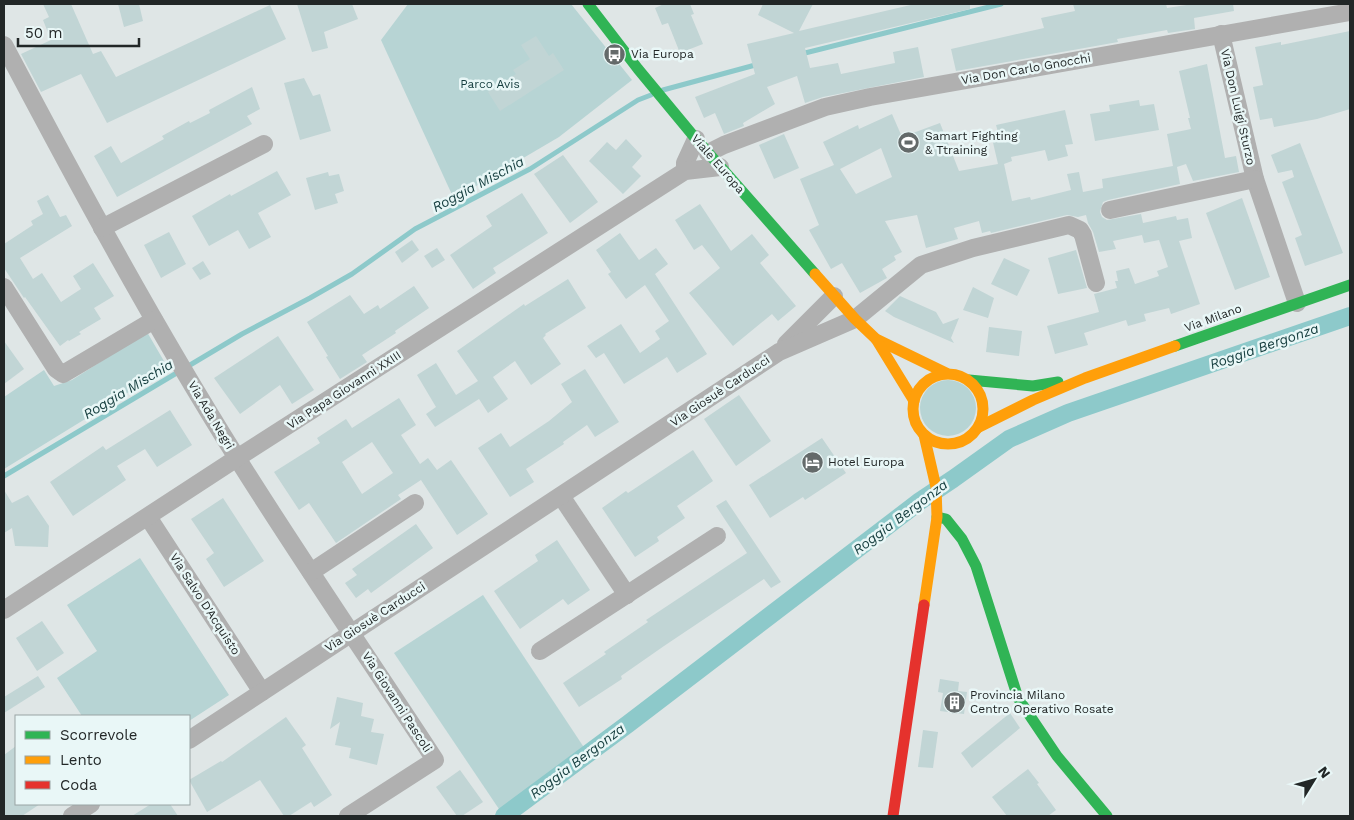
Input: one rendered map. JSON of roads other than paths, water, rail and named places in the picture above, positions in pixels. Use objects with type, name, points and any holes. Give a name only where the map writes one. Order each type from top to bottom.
[{"type":"street","name":"Viale Europa","points":[[589,4],[696,139],[834,296],[876,339],[914,401]]},
{"type":"street","name":"Via Don Carlo Gnocchi","points":[[708,153],[724,145],[824,107],[870,97],[1350,12]]},
{"type":"street","name":"Via Don Luigi Sturzo","points":[[1221,34],[1255,179],[1297,303]]},
{"type":"street","name":"Via Ada Negri","points":[[4,45],[102,228],[154,320],[237,458],[351,633]]},
{"type":"street","points":[[696,139],[685,162],[685,171],[720,167]]},
{"type":"street","points":[[102,228],[264,144]]},
{"type":"street","name":"Via Papa Giovanni XXIII","points":[[4,610],[237,458],[685,171]]},
{"type":"street","name":"Via Don Luigi Sturzo","points":[[1110,210],[1255,179]]},
{"type":"street","points":[[855,319],[921,265],[974,248],[1069,225],[1080,230],[1083,235],[1096,283]]},
{"type":"street","name":"Via Milano","points":[[979,427],[1033,400],[1086,378],[1350,284]]},
{"type":"street","points":[[4,287],[56,369],[63,374],[154,320]]},
{"type":"street","name":"Via Giosuè Carducci","points":[[779,352],[834,296]]},
{"type":"street","name":"Via Giosuè Carducci","points":[[190,739],[779,352],[855,319]]},
{"type":"street","name":"Viale Europa","points":[[876,339],[946,373]]},
{"type":"street","points":[[893,816],[937,518],[936,487],[924,435],[915,420],[914,401],[919,388],[937,375],[946,373],[961,375],[969,380],[977,388],[983,399],[984,411],[979,427],[972,435],[960,442],[950,444],[932,440],[924,435]]},
{"type":"street","name":"Via Milano","points":[[969,380],[1033,386],[1086,378]]},
{"type":"street","points":[[952,458],[960,442]]},
{"type":"street","points":[[936,487],[944,472]]},
{"type":"street","points":[[561,496],[626,595]]},
{"type":"street","points":[[311,572],[415,504]]},
{"type":"street","name":"Via Salvo D'Acquisto","points":[[148,517],[262,692]]},
{"type":"street","points":[[937,518],[946,519],[962,539],[976,566],[1018,698],[1057,756],[1108,816]]},
{"type":"street","points":[[540,651],[717,536]]},
{"type":"street","name":"Via Giovanni Pascoli","points":[[348,816],[435,760],[351,633]]},
{"type":"street","points":[[72,816],[89,805]]},
{"type":"waterway","name":"Roggia Mischia","points":[[801,54],[1001,4]]},
{"type":"waterway","name":"Roggia Mischia","points":[[663,90],[759,64]]},
{"type":"waterway","name":"Roggia Mischia","points":[[4,476],[242,334],[352,274],[415,229],[530,169],[638,100],[651,95]]},
{"type":"waterway","name":"Roggia Bergonza","points":[[504,816],[628,724],[920,501],[1009,439],[1068,413],[1350,316]]},
{"type":"place","name":"Via Europa","points":[[615,54]]},
{"type":"place","name":"Samart Fighting & Ttraining","points":[[909,143]]},
{"type":"place","name":"Hotel Europa","points":[[812,462]]},
{"type":"place","name":"Provincia Milano Centro Operativo Rosate","points":[[954,702]]},
{"type":"park label","name":"Parco Avis","points":[[490,84]]}]
